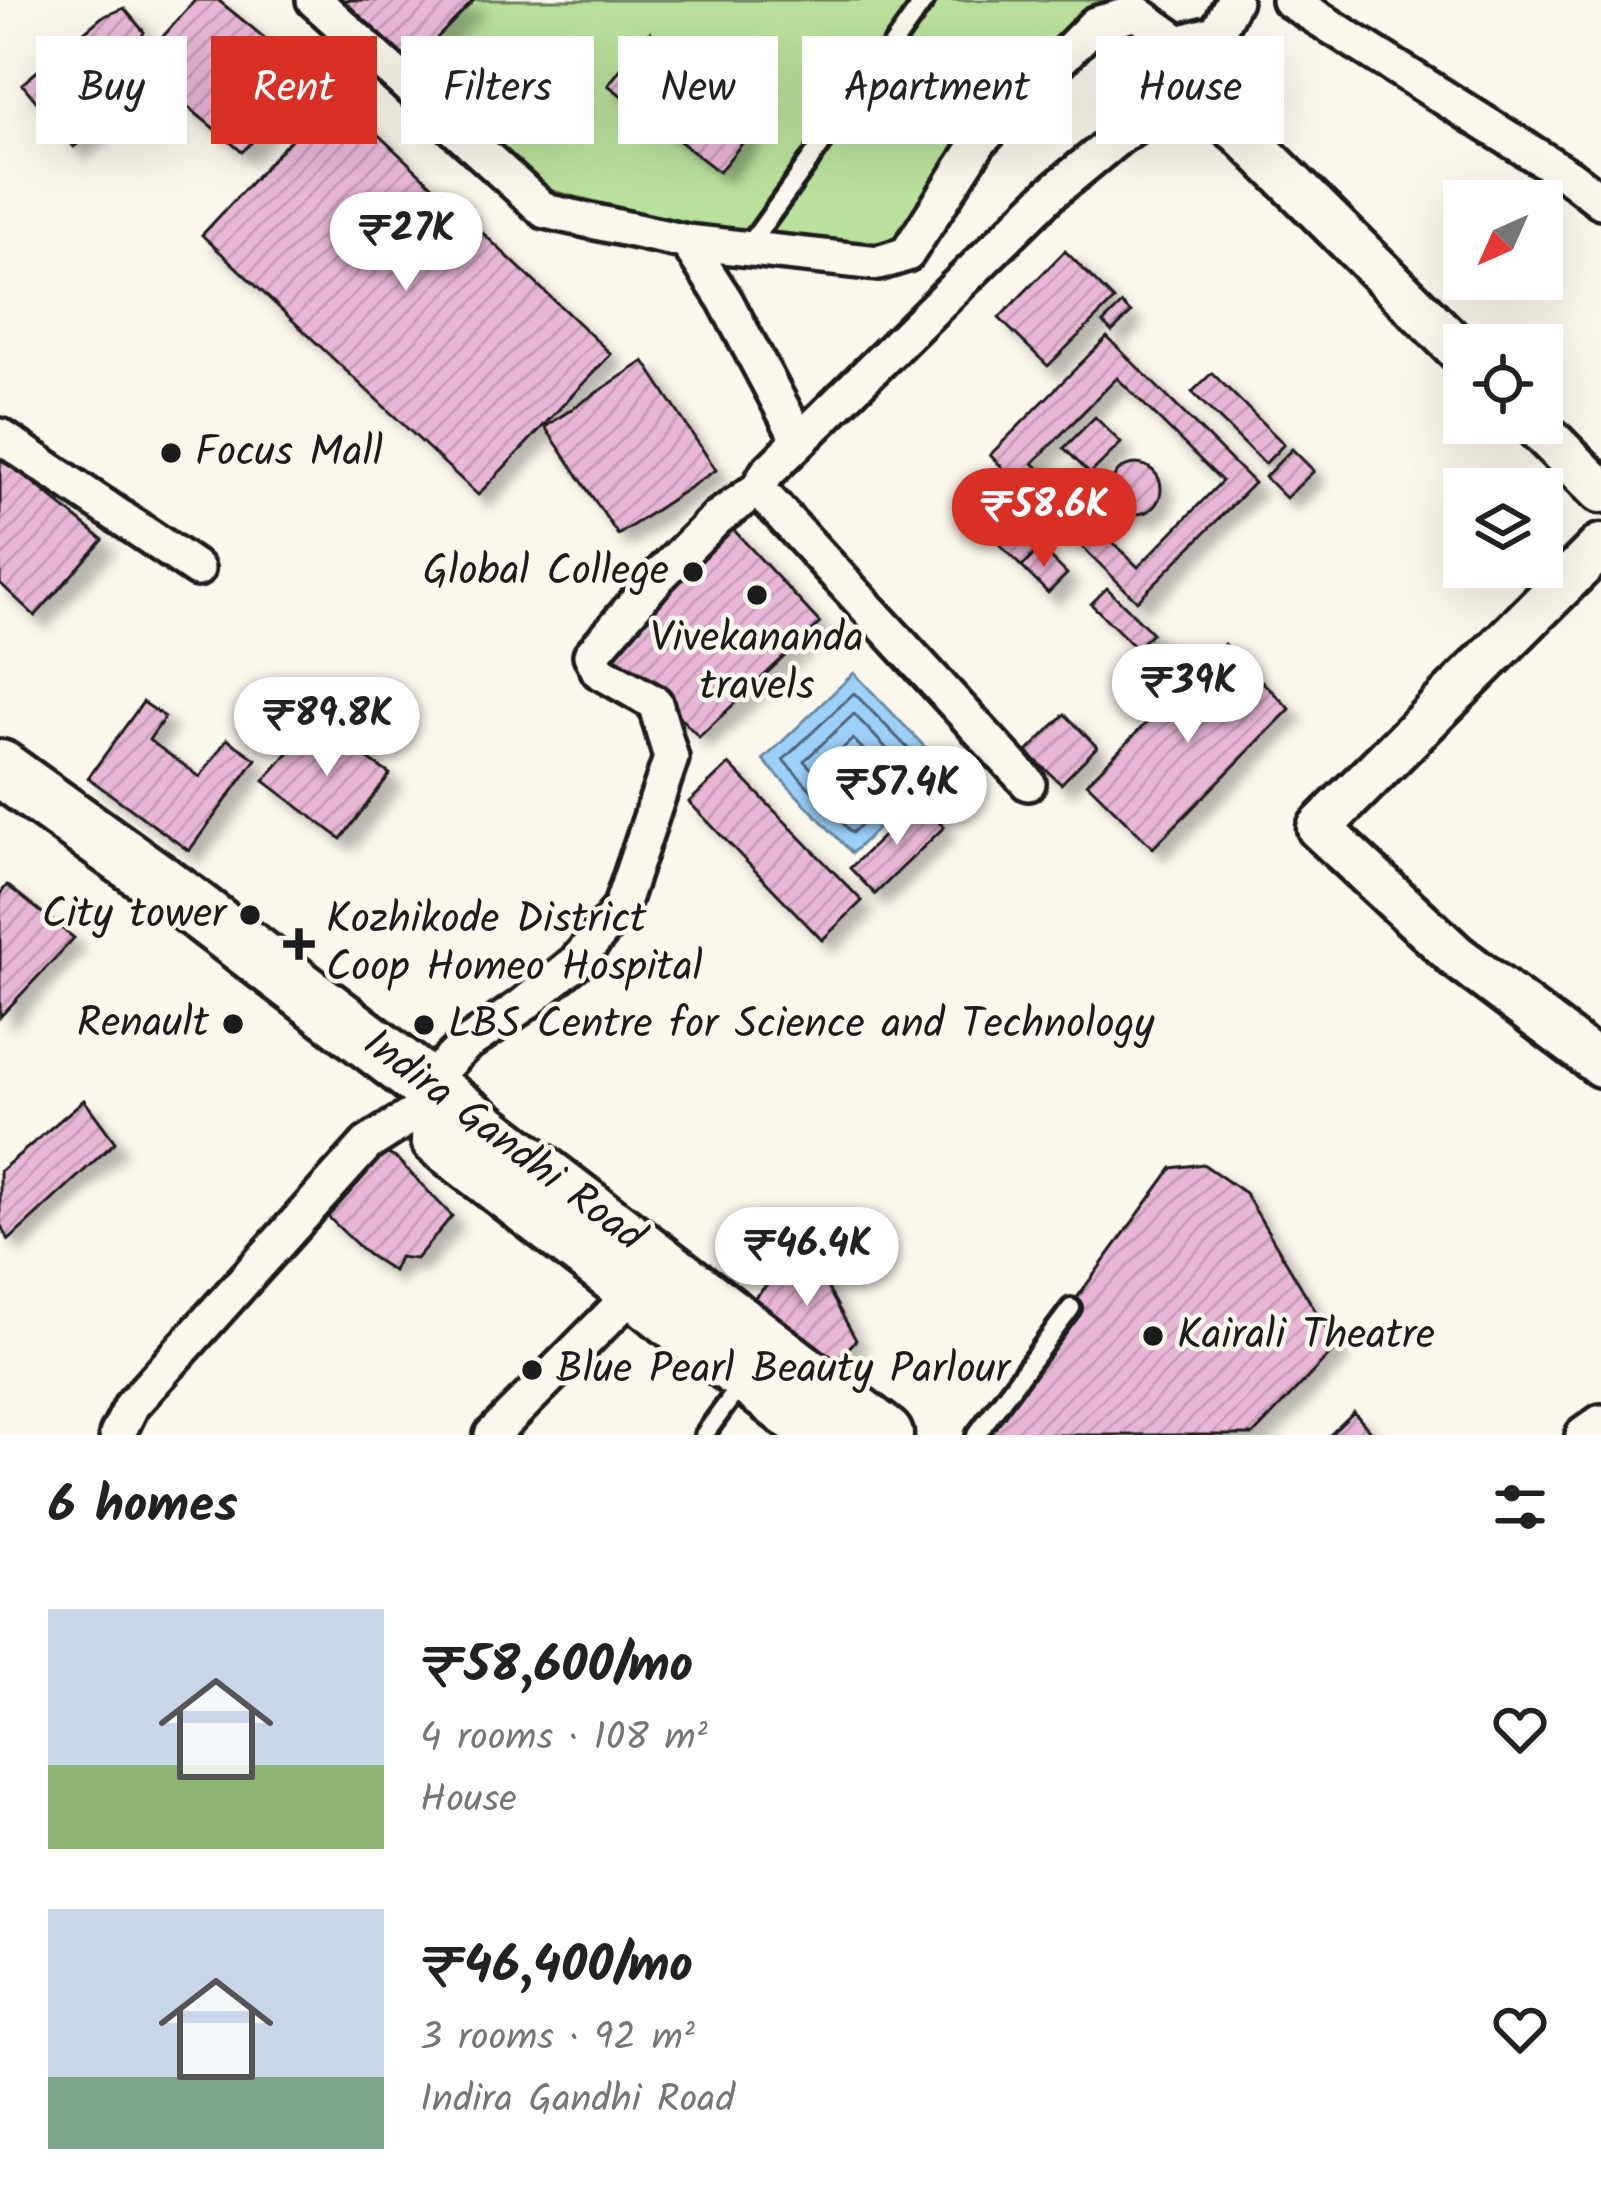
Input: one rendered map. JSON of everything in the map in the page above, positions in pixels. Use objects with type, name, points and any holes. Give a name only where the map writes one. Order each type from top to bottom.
[{"type":"main road","name":"Indira Gandhi Road","points":[[0,768],[182,898],[634,1292],[821,1435]]},
{"type":"main road","name":"Indira Gandhi Road","points":[[0,805],[886,1435]]},
{"type":"street","points":[[314,0],[544,211],[687,242],[878,263],[907,254],[979,142],[1095,24],[1136,13],[1179,43],[1217,32]]},
{"type":"street","points":[[1215,36],[1234,0]]},
{"type":"street","points":[[1288,0],[1601,201]]},
{"type":"street","points":[[117,1435],[132,1405],[367,1144],[419,1100],[465,1045],[575,962],[620,910],[671,758],[655,703],[599,671],[591,655],[717,518],[758,489],[799,440],[1051,193],[1110,144]]},
{"type":"street","points":[[1252,144],[1443,334]]},
{"type":"street","points":[[687,242],[725,300],[799,440]]},
{"type":"street","points":[[0,436],[197,569]]},
{"type":"street","points":[[1554,444],[1601,491]]},
{"type":"street","points":[[758,489],[1028,783]]},
{"type":"street","points":[[1601,546],[1319,827],[1456,956],[1601,1065]]},
{"type":"street","points":[[492,1435],[634,1292]]},
{"type":"street","points":[[1583,1435],[1601,1422]]},
{"type":"lane","points":[[746,249],[925,0]]},
{"type":"lane","points":[[976,1435],[1071,1308]]},
{"type":"lane","points":[[704,1435],[746,1377]]},
{"type":"green space","points":[[344,0],[1102,0],[1065,36],[802,36],[802,144],[961,144],[887,251],[703,229],[549,190],[499,144],[594,144],[594,36],[401,36],[401,53]]},
{"type":"water","points":[[854,673],[943,766],[852,853],[763,760]]},
{"type":"building","points":[[195,0],[218,0],[262,36],[211,36],[211,126],[187,106],[187,36],[164,36]]},
{"type":"building","points":[[323,0],[474,0],[439,36],[401,36],[400,76],[377,53],[377,36],[359,36]]},
{"type":"building","points":[[124,8],[144,32],[142,36],[79,36],[102,17]]},
{"type":"building","points":[[36,72],[36,101],[22,84]]},
{"type":"building","points":[[618,72],[618,93],[608,85]]},
{"type":"building","points":[[377,134],[611,354],[478,495],[202,235],[287,144],[377,144]]},
{"type":"building","points":[[683,144],[742,144],[719,172]]},
{"type":"building","points":[[1065,251],[1114,300],[1048,366],[999,318]]},
{"type":"building","points":[[1122,304],[1131,313],[1112,332],[1103,323]]},
{"type":"building","points":[[1107,337],[1254,483],[1137,601],[990,455]],"holes":[[[1117,378],[1222,481],[1138,567],[1033,463]]]},
{"type":"building","points":[[644,361],[716,470],[618,535],[545,427]]},
{"type":"building","points":[[1212,373],[1284,444],[1265,464],[1192,392]]},
{"type":"building","points":[[1095,417],[1121,443],[1090,474],[1064,448]]},
{"type":"building","points":[[1292,449],[1314,471],[1286,498],[1265,477]]},
{"type":"building","points":[[0,455],[103,540],[35,616],[0,583]]},
{"type":"building","points":[[1136,464],[1153,472],[1161,489],[1153,506],[1136,514],[1119,506],[1111,489],[1119,472]]},
{"type":"building","points":[[1008,524],[1036,552],[1022,567],[994,539]]},
{"type":"building","points":[[731,527],[820,623],[699,737],[646,683],[605,650]]},
{"type":"building","points":[[1040,547],[1067,574],[1048,593],[1022,567]]},
{"type":"building","points":[[1107,588],[1152,633],[1136,648],[1091,604]]},
{"type":"building","points":[[1224,644],[1290,709],[1153,848],[1087,783]]},
{"type":"building","points":[[143,702],[165,717],[149,740],[200,777],[227,739],[256,759],[189,851],[88,778]]},
{"type":"building","points":[[1065,714],[1097,747],[1061,784],[1027,752]]},
{"type":"building","points":[[314,722],[390,774],[341,839],[264,781]]},
{"type":"building","points":[[729,764],[862,901],[822,940],[689,802]]},
{"type":"building","points":[[919,802],[944,827],[875,894],[850,868]]},
{"type":"building","points":[[7,885],[74,938],[0,1017],[0,894]]},
{"type":"building","points":[[84,1100],[115,1142],[9,1240],[0,1224],[0,1171]]},
{"type":"building","points":[[379,1150],[396,1158],[452,1216],[416,1259],[399,1257],[393,1271],[367,1254],[325,1214]]},
{"type":"building","points":[[1203,1164],[1245,1193],[1337,1347],[1253,1435],[993,1435],[983,1426],[1172,1168]]},
{"type":"building","points":[[805,1247],[856,1340],[832,1366],[752,1300]]},
{"type":"building","points":[[1354,1412],[1373,1435],[1330,1435]]},
{"type":"place","name":"Focus Mall","points":[[171,453]]},
{"type":"place","name":"Global College","points":[[693,572]]},
{"type":"place","name":"Vivekananda travels","points":[[757,595]]},
{"type":"place","name":"City tower","points":[[250,915]]},
{"type":"place","name":"Kozhikode District Coop Homeo Hospital","points":[[299,944]]},
{"type":"place","name":"Renault","points":[[233,1024]]},
{"type":"place","name":"LBS Centre for Science and Technology","points":[[424,1025]]},
{"type":"place","name":"Kairali Theatre","points":[[1153,1336]]},
{"type":"place","name":"Blue Pearl Beauty Parlour","points":[[532,1370]]}]
